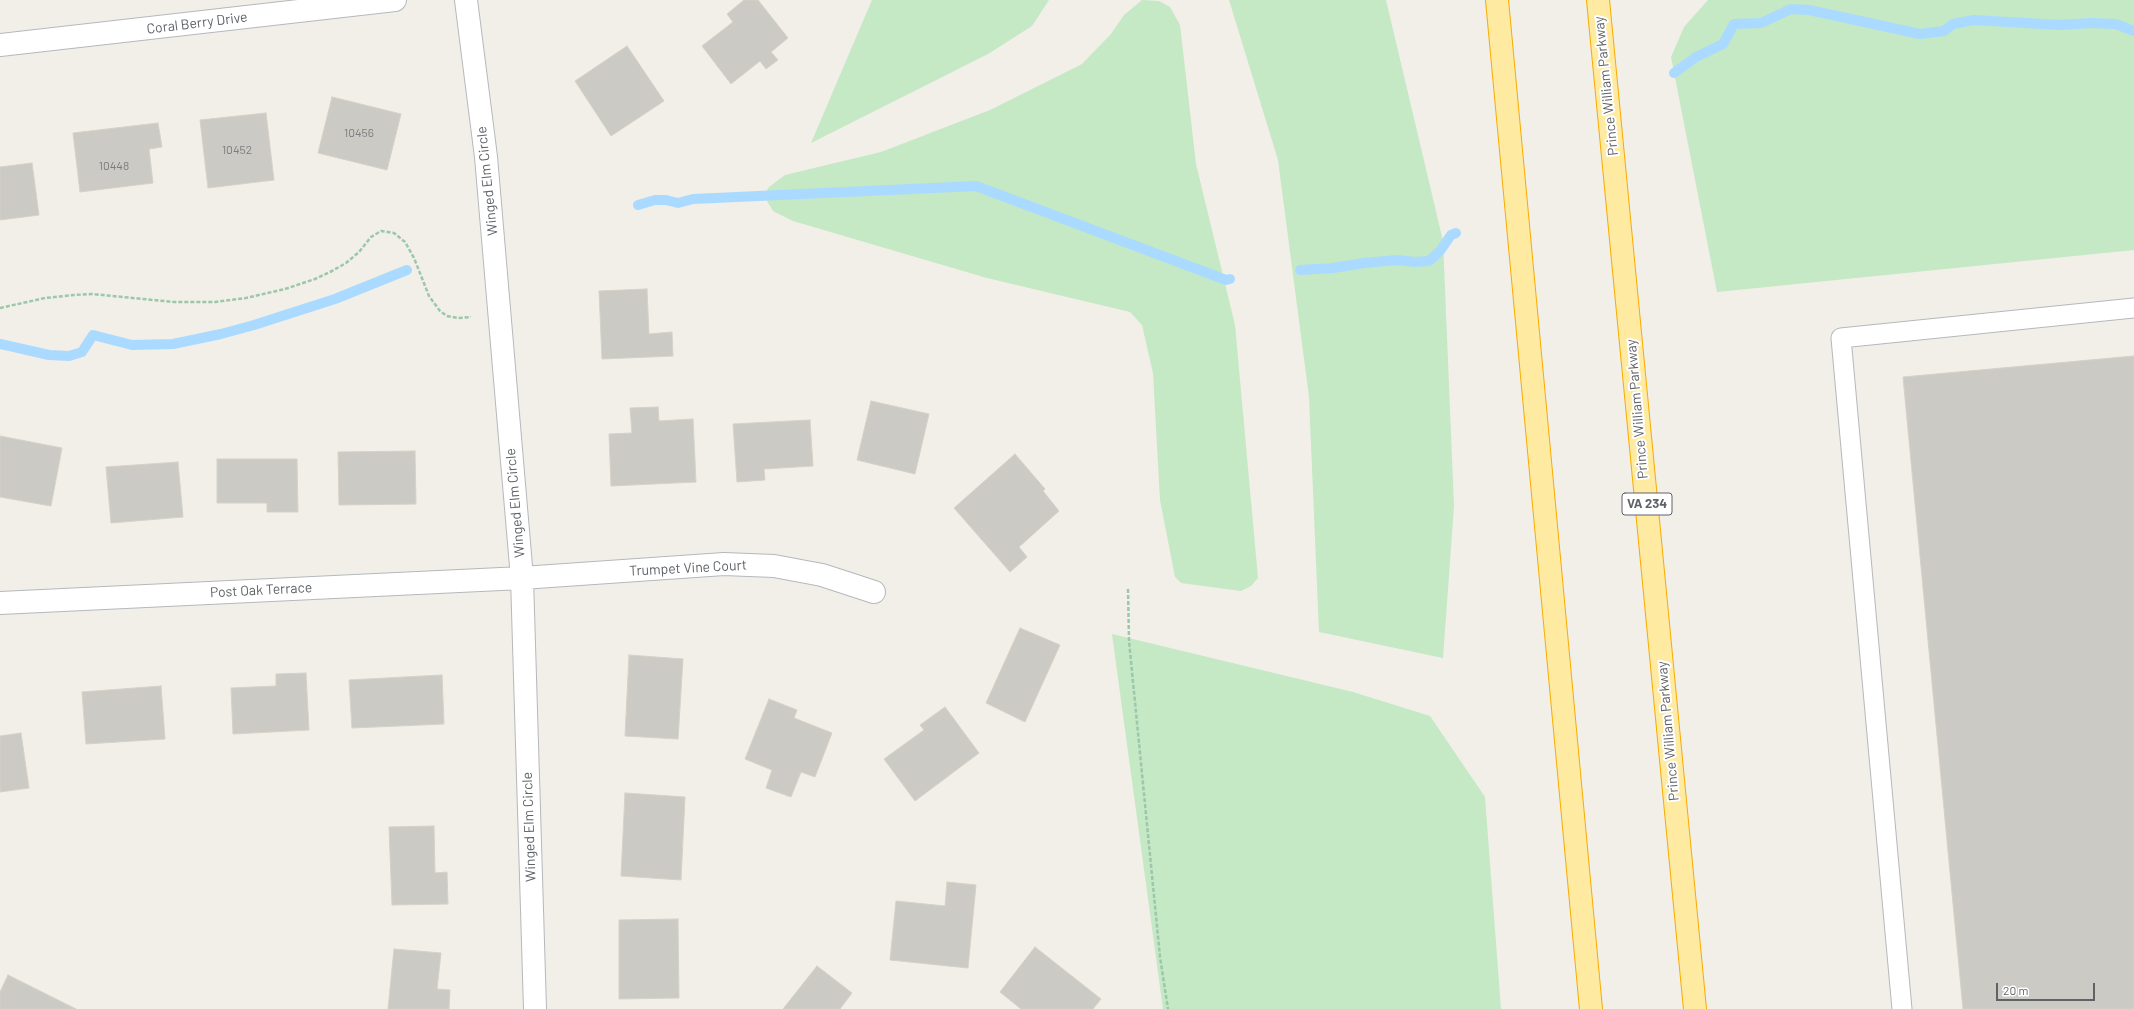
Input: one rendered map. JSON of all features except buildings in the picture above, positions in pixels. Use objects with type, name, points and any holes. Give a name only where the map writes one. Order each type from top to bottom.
[{"type":"highway","points":[[1497,0],[1591,1009]]},
{"type":"highway","name":"Prince William Parkway","points":[[1598,0],[1695,1009]]},
{"type":"street","name":"Coral Berry Drive","points":[[0,45],[394,0]]},
{"type":"street","name":"Winged Elm Circle","points":[[466,0],[486,157],[522,578],[535,1009]]},
{"type":"street","name":"Trumpet Vine Court","points":[[522,578],[724,564],[781,567],[822,575],[874,592]]},
{"type":"street","name":"Post Oak Terrace","points":[[0,603],[522,578]]},
{"type":"lane","points":[[1902,1009],[1841,338],[2134,308]]},
{"type":"path","points":[[0,308],[45,298],[92,294],[174,302],[215,302],[246,298],[285,289],[315,279],[332,271],[359,252],[371,237],[381,231],[394,233],[405,242],[414,258],[429,296],[440,311],[447,316],[458,318],[470,318],[474,312]]},
{"type":"path","points":[[1128,589],[1130,656],[1160,958],[1168,1009]]},
{"type":"green space","points":[[872,0],[1049,0],[1032,26],[988,54],[811,143]]},
{"type":"green space","points":[[1142,0],[1159,1],[1170,7],[1180,25],[1196,164],[1235,325],[1258,578],[1251,586],[1241,591],[1181,583],[1175,577],[1160,500],[1153,373],[1142,325],[1130,312],[987,278],[793,221],[773,211],[764,196],[769,187],[785,175],[881,152],[990,110],[1082,64],[1111,34],[1124,15]]},
{"type":"green space","points":[[1229,0],[1386,0],[1443,241],[1454,506],[1443,658],[1319,632],[1309,397],[1278,160]]},
{"type":"green space","points":[[1708,0],[2134,0],[2134,250],[1717,292],[1671,57],[1684,27]]},
{"type":"green space","points":[[1112,634],[1353,692],[1430,716],[1485,797],[1501,1009],[1163,1009]]},
{"type":"waterway","points":[[1674,73],[1696,57],[1723,44],[1734,24],[1761,23],[1791,9],[1809,10],[1920,34],[1944,31],[1953,24],[1974,20],[2060,25],[2091,23],[2116,24],[2134,31]]},
{"type":"waterway","points":[[638,205],[655,200],[666,200],[678,203],[693,199],[976,186],[1226,280],[1230,279]]},
{"type":"waterway","points":[[1300,270],[1333,268],[1397,260],[1415,262],[1429,261],[1440,251],[1451,235],[1456,233]]},
{"type":"waterway","points":[[0,344],[49,355],[69,356],[82,352],[93,335],[132,345],[173,344],[221,334],[254,325],[335,299],[407,270]]}]
